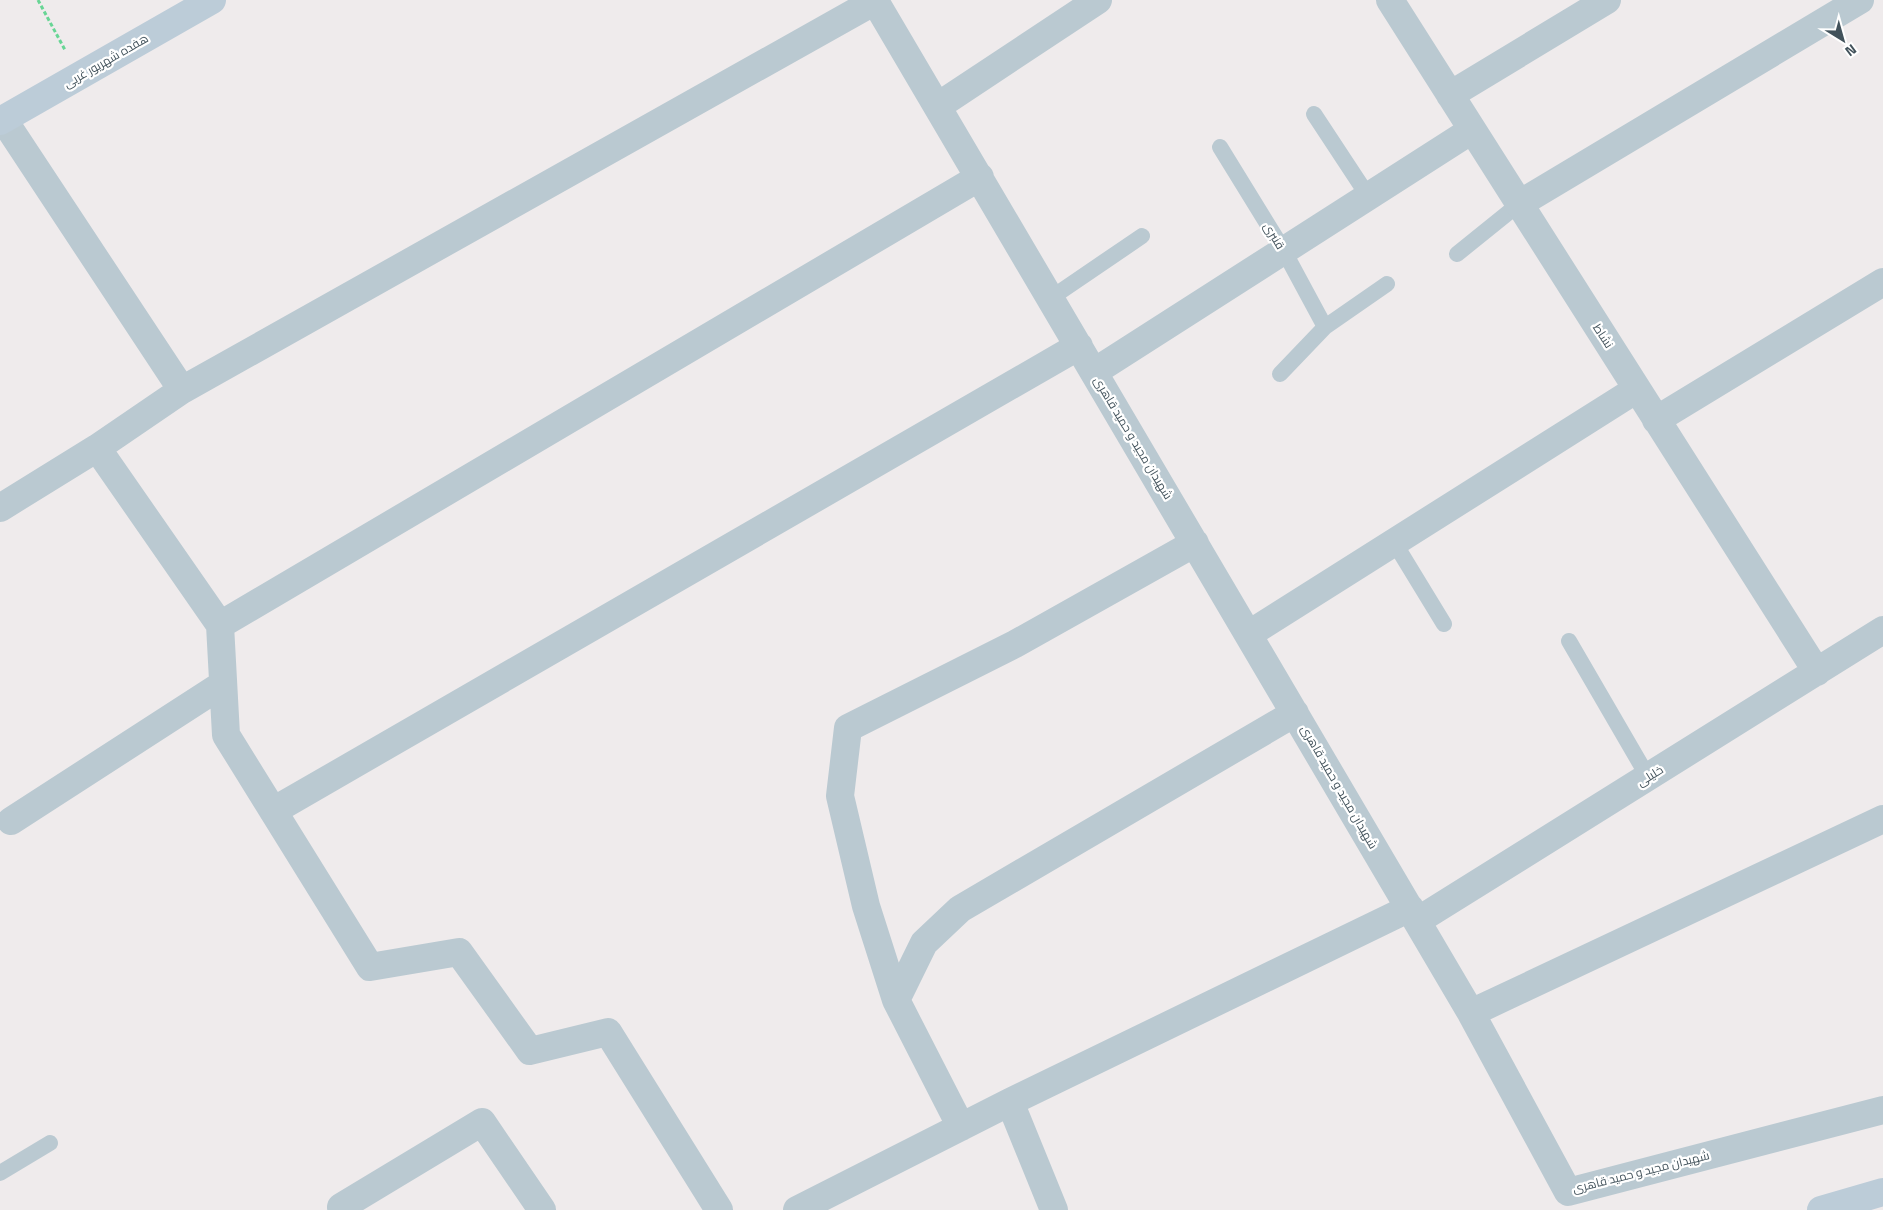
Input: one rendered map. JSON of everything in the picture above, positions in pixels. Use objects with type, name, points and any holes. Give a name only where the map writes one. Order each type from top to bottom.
[{"type":"street","name":"هفده شهریور غربی","points":[[2,120],[212,0]]},
{"type":"street","points":[[938,106],[1098,0]]},
{"type":"street","name":"نشاط","points":[[1390,0],[1816,672]]},
{"type":"street","points":[[1450,95],[1607,0]]},
{"type":"street","points":[[1519,204],[1860,0]]},
{"type":"street","name":"شهیدان مجید و حمید قاهری","points":[[182,390],[876,1],[1471,1013],[1568,1192],[1883,1110]]},
{"type":"street","points":[[0,508],[97,448],[182,390],[2,120]]},
{"type":"street","points":[[1094,372],[1472,130]]},
{"type":"street","points":[[220,625],[980,177]]},
{"type":"street","points":[[1656,420],[1883,282]]},
{"type":"street","points":[[273,811],[1080,346]]},
{"type":"street","points":[[1249,634],[1637,389]]},
{"type":"street","points":[[97,448],[220,625],[226,735],[370,967],[459,952],[530,1051],[608,1032],[719,1210]]},
{"type":"street","points":[[961,1127],[896,1000],[866,906],[840,796],[848,728],[1015,644],[1195,543]]},
{"type":"street","name":"خلیلی","points":[[797,1210],[1010,1102],[1414,915],[1648,777],[1883,630]]},
{"type":"street","points":[[11,821],[223,684]]},
{"type":"street","points":[[896,1000],[924,943],[960,909],[1295,714]]},
{"type":"street","points":[[1471,1013],[1883,819]]},
{"type":"street","points":[[1010,1102],[1054,1210]]},
{"type":"street","points":[[341,1207],[482,1122],[542,1210]]},
{"type":"street","points":[[1821,1210],[1883,1192]]},
{"type":"lane","points":[[1314,114],[1368,196]]},
{"type":"lane","name":"قنبری","points":[[1220,147],[1284,251],[1325,327]]},
{"type":"lane","points":[[1457,254],[1519,204]]},
{"type":"lane","points":[[1051,298],[1142,236]]},
{"type":"lane","points":[[1280,374],[1325,327],[1387,284]]},
{"type":"lane","points":[[1394,542],[1444,624]]},
{"type":"lane","points":[[1569,641],[1648,777]]},
{"type":"lane","points":[[0,1173],[50,1143]]},
{"type":"path","points":[[38,0],[80,77]]}]
